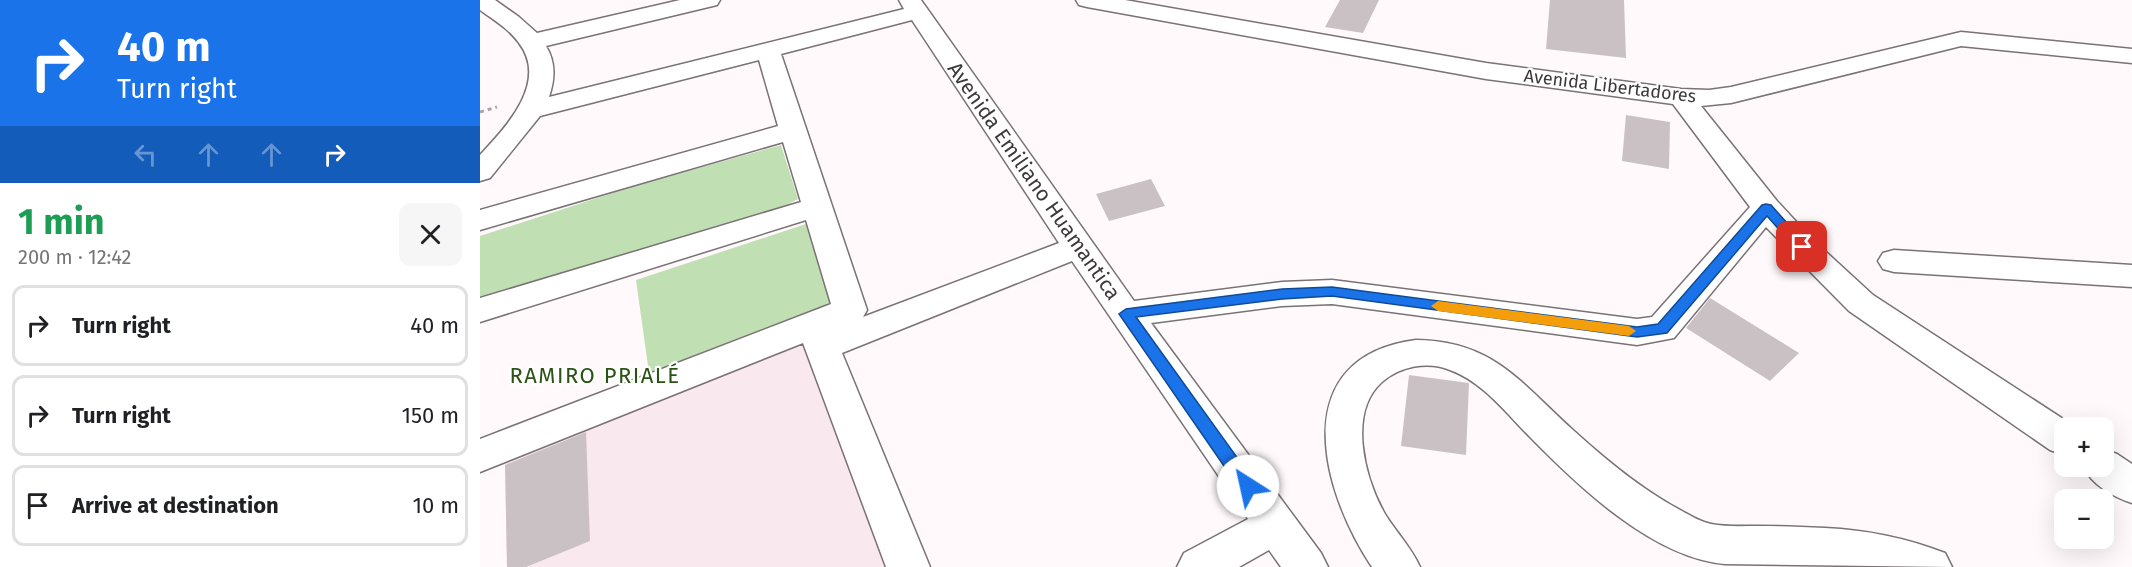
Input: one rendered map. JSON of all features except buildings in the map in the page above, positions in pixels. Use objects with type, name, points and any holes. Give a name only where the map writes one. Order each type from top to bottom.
[{"type":"street","points":[[480,0],[517,27],[537,50],[543,67],[538,94],[531,110],[519,128],[480,172]]},
{"type":"street","points":[[531,42],[709,0]]},
{"type":"street","name":"Avenida Libertadores","points":[[1087,0],[1486,70],[1680,97],[1709,98],[1731,95],[1961,39],[2132,56]]},
{"type":"street","points":[[531,110],[768,50],[914,6]]},
{"type":"street","name":"Avenida Emiliano Huamantica","points":[[914,6],[1078,247],[1306,567]]},
{"type":"street","points":[[768,50],[850,310],[818,336]]},
{"type":"street","points":[[1680,97],[1766,208],[1802,247],[1861,303],[2054,433]]},
{"type":"street","points":[[480,220],[794,130]]},
{"type":"street","points":[[480,310],[817,207]]},
{"type":"street","points":[[1126,314],[1282,294],[1332,292],[1637,332],[1662,329],[1766,208]]},
{"type":"street","points":[[480,456],[1078,247]]},
{"type":"street","points":[[1894,261],[2132,276]]},
{"type":"street","points":[[818,336],[908,567]]},
{"type":"street","points":[[1398,567],[1368,522],[1354,492],[1346,457],[1344,422],[1351,391],[1361,377],[1378,364],[1395,357],[1428,352],[1451,354],[1482,369],[1514,394],[1557,439],[1630,500],[1669,526],[1708,543],[1840,549],[1909,558],[1930,567]]},
{"type":"street","points":[[2114,474],[2132,486]]},
{"type":"street","points":[[1199,567],[1275,525]]},
{"type":"shaded area","points":[[808,342],[888,567],[507,567],[505,460]]},
{"type":"green space","points":[[781,145],[798,199],[783,207],[495,297],[480,306],[480,236],[634,186]]},
{"type":"green space","points":[[809,223],[838,304],[649,373],[636,280]]},
{"type":"slow traffic","points":[[1438,306],[1629,331]]},
{"type":"district","name":"RAMIRO PRIALÉ","points":[[595,375]]},
{"type":"route","points":[[1248,486],[1126,314],[1282,294],[1332,292],[1637,332],[1662,329],[1766,208],[1802,247]]}]
